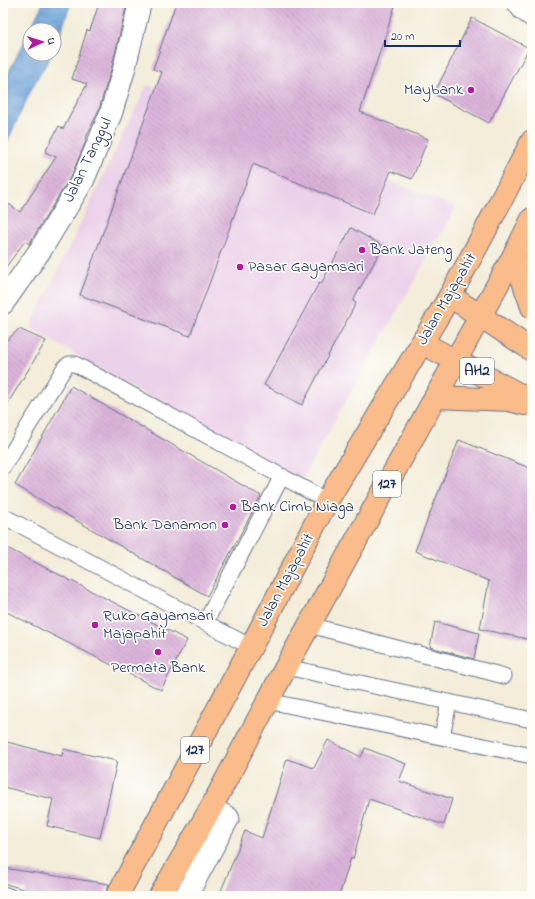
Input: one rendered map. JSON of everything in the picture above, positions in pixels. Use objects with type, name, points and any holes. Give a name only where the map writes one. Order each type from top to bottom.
[{"type":"main road","name":"Jalan Majapahit","points":[[117,896],[327,501],[450,296],[484,235],[532,141]]},
{"type":"main road","name":"127","points":[[160,896],[211,808],[286,667],[514,255],[532,219]]},
{"type":"main road","points":[[514,255],[532,307]]},
{"type":"main road","points":[[450,296],[532,350]]},
{"type":"main road","name":"AH2","points":[[422,342],[532,400]]},
{"type":"main road","points":[[435,397],[509,400],[532,406]]},
{"type":"street","name":"Jalan Tanggul","points":[[3,303],[41,249],[83,180],[111,113],[124,69],[140,3]]},
{"type":"street","points":[[186,896],[228,818],[211,808]]},
{"type":"lane","points":[[514,3],[521,12],[532,20]]},
{"type":"lane","points":[[3,467],[65,367],[69,364],[75,364],[327,501]]},
{"type":"lane","points":[[205,623],[282,476]]},
{"type":"lane","points":[[3,516],[251,646]]},
{"type":"lane","points":[[309,626],[504,676]]},
{"type":"lane","points":[[286,667],[532,720]]},
{"type":"lane","points":[[268,701],[532,756]]},
{"type":"lane","points":[[442,737],[449,702]]},
{"type":"lane","points":[[3,894],[9,896]]},
{"type":"shaded area","name":"Pasar Gayamsari","points":[[147,85],[456,207],[299,484],[30,328]]},
{"type":"water","points":[[43,3],[71,3],[62,28],[62,22],[34,22]]},
{"type":"water","points":[[22,46],[22,62],[47,62],[33,86],[3,151],[3,84]]},
{"type":"building","points":[[99,3],[127,3],[112,66],[99,109],[72,174],[29,244],[25,241],[3,271],[3,200],[20,212],[56,157],[45,152],[59,126],[63,129],[87,84],[72,79],[87,30],[90,31]]},
{"type":"building","points":[[176,3],[396,3],[360,112],[428,139],[412,179],[391,171],[373,214],[253,164],[190,336],[80,295],[162,72],[153,69]]},
{"type":"building","points":[[472,18],[529,48],[489,123],[434,94]]},
{"type":"building","points":[[351,228],[383,246],[353,301],[356,303],[302,405],[264,385],[319,283],[321,284]]},
{"type":"building","points":[[19,329],[46,341],[3,411],[3,344]]},
{"type":"building","points":[[71,386],[261,496],[207,596],[15,485]]},
{"type":"building","points":[[459,440],[532,469],[532,640],[480,629],[489,581],[415,551]]},
{"type":"building","name":"Ruko Gayamsari Majapahit","points":[[3,546],[187,640],[161,690],[3,610]]},
{"type":"building","points":[[435,622],[479,633],[474,659],[430,647]]},
{"type":"building","points":[[328,740],[361,757],[365,748],[406,764],[399,781],[452,799],[444,825],[369,799],[353,859],[351,858],[339,896],[219,896],[245,831],[262,838],[287,759],[314,768]]},
{"type":"building","points":[[3,741],[62,756],[63,749],[117,761],[100,838],[47,826],[53,799],[3,787]]},
{"type":"building","points":[[3,868],[109,884],[105,896],[25,896],[26,890],[3,883]]},
{"type":"place","name":"Maybank","points":[[471,90]]},
{"type":"place","name":"Bank Jateng","points":[[362,250]]},
{"type":"place","name":"Pasar Gayamsari","points":[[240,267]]},
{"type":"place","name":"Bank Cimb Niaga","points":[[233,507]]},
{"type":"place","name":"Bank Danamon","points":[[225,525]]},
{"type":"place","name":"Ruko Gayamsari Majapahit","points":[[95,625]]},
{"type":"place","name":"Permata Bank","points":[[158,652]]}]
